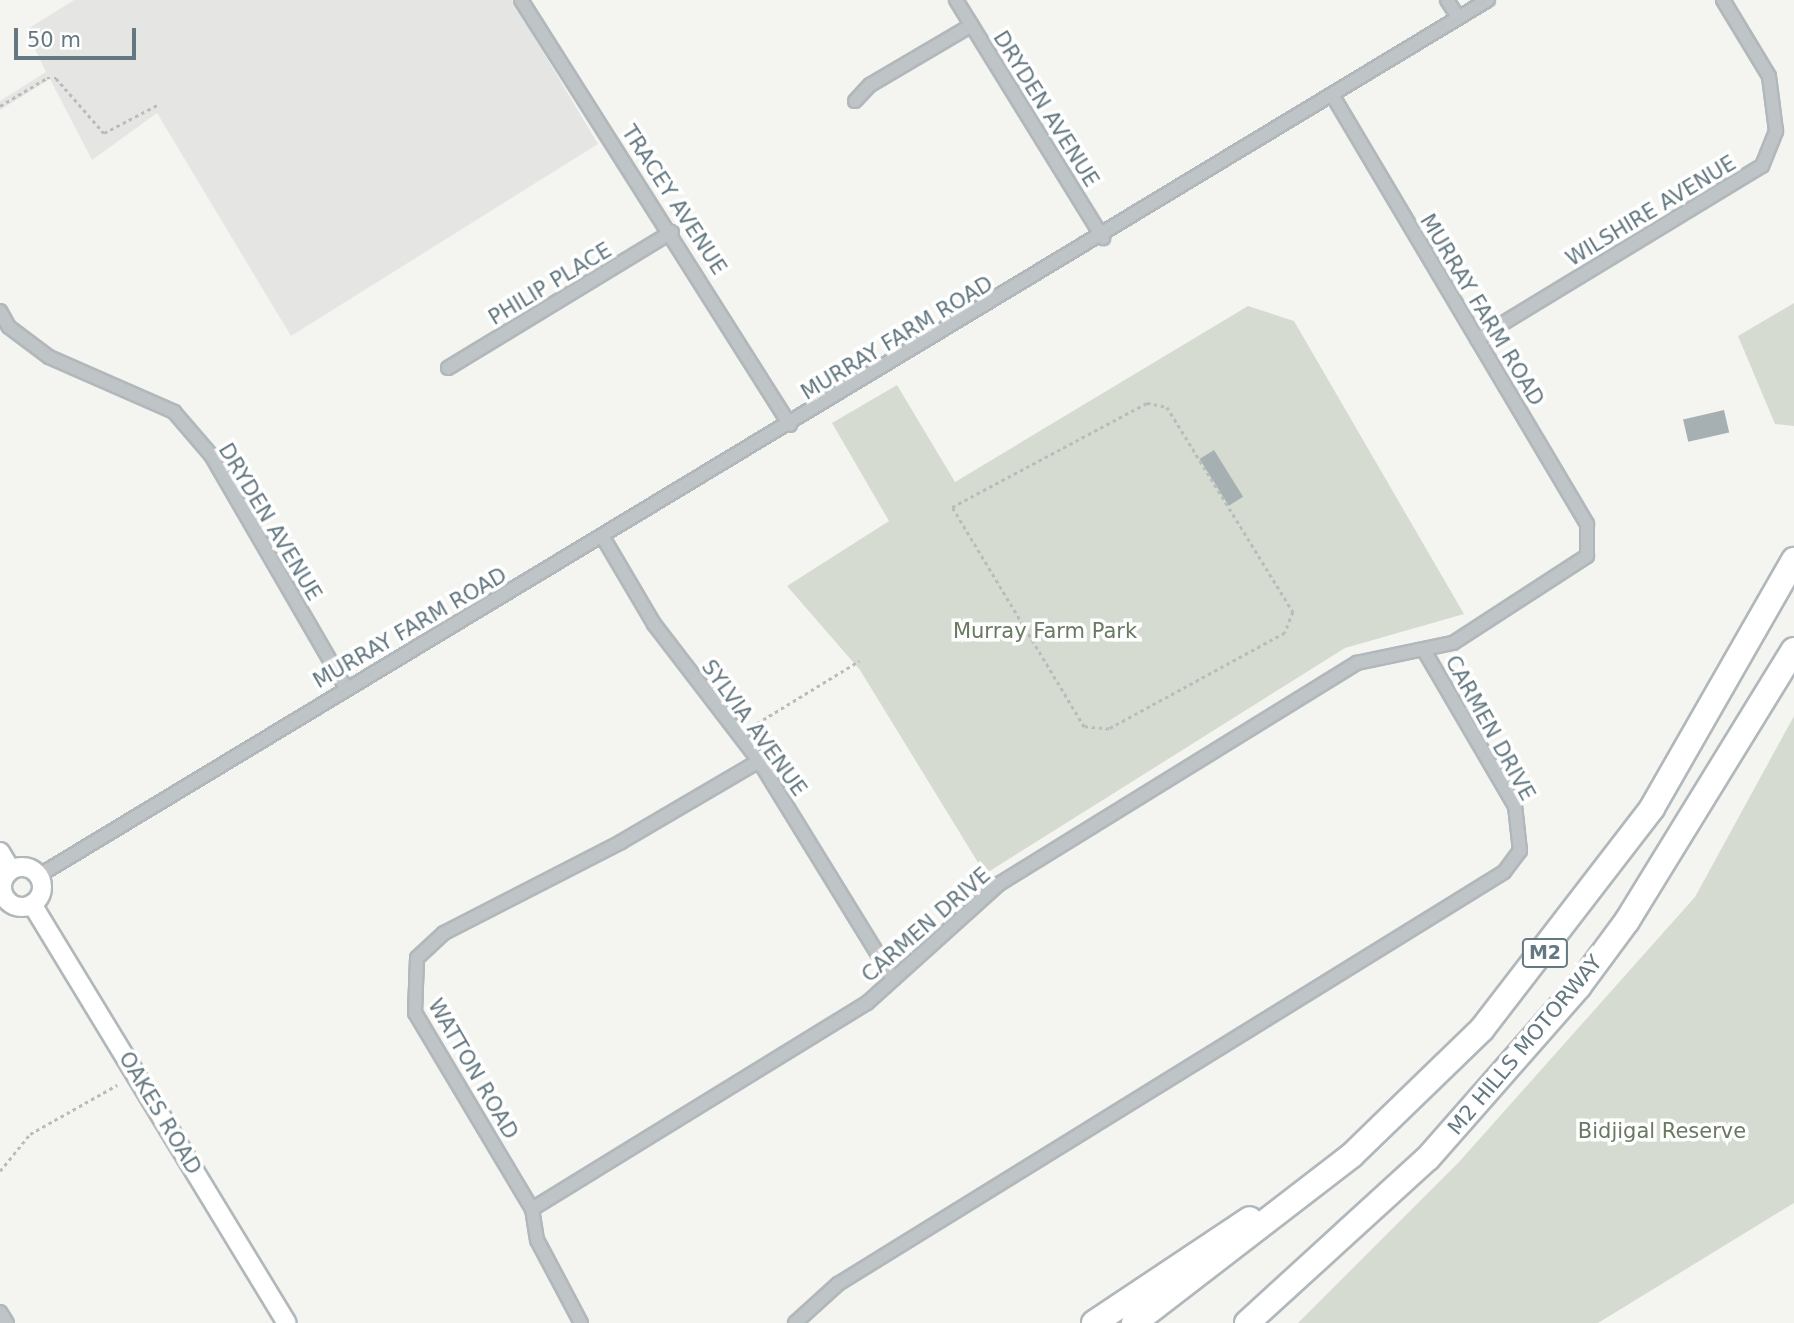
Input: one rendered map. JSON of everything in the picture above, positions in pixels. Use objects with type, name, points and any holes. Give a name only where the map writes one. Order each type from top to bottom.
[{"type":"highway","name":"M2 HILLS MOTORWAY","points":[[1134,1323],[1352,1155],[1423,1090],[1532,971],[1652,808],[1794,559]]},
{"type":"highway","name":"M2 HILLS MOTORWAY","points":[[1247,1323],[1428,1158],[1521,1056],[1627,921],[1740,743],[1794,650]]},
{"type":"highway","name":"M2 HILLS MOTORWAY","points":[[1094,1323],[1352,1155]]},
{"type":"main road","points":[[0,852],[11,870]]},
{"type":"main road","points":[[29,869],[38,876],[41,888],[32,904],[20,907],[2,899],[3,880],[11,870],[29,869]]},
{"type":"main road","name":"OAKES ROAD","points":[[32,904],[288,1323]]},
{"type":"street","name":"TRACEY AVENUE","points":[[521,0],[672,232],[790,425]]},
{"type":"street","name":"DRYDEN AVENUE","points":[[956,0],[1103,238]]},
{"type":"street","points":[[1447,0],[1458,18]]},
{"type":"street","points":[[1334,98],[1488,0]]},
{"type":"street","name":"WILSHIRE AVENUE","points":[[1477,339],[1762,166],[1776,131],[1769,76],[1723,0]]},
{"type":"street","points":[[855,101],[870,85],[972,25]]},
{"type":"street","name":"MURRAY FARM ROAD","points":[[38,876],[345,688],[604,538],[1334,98],[1587,524],[1591,543],[1576,568],[1453,643],[1424,650]]},
{"type":"street","name":"PHILIP PLACE","points":[[448,368],[672,232]]},
{"type":"street","name":"DRYDEN AVENUE","points":[[0,311],[9,327],[49,357],[174,412],[211,455],[345,688]]},
{"type":"street","name":"SYLVIA AVENUE","points":[[604,538],[654,624],[759,761],[893,979]]},
{"type":"street","name":"CARMEN DRIVE","points":[[531,1209],[867,1003],[1022,870],[1357,663],[1424,650],[1515,806],[1520,851],[1504,872],[838,1284],[795,1323]]},
{"type":"street","name":"WATTON ROAD","points":[[581,1323],[537,1240],[531,1209],[415,1013],[417,958],[444,933],[621,842],[759,761]]},
{"type":"street","points":[[0,1312],[7,1323]]},
{"type":"path","points":[[0,106],[47,78],[56,78],[104,133],[157,104]]},
{"type":"path","points":[[1147,403],[1167,407],[1293,612],[1285,633],[1109,729],[1084,727],[952,507],[1147,403]]},
{"type":"path","points":[[740,734],[859,661]]},
{"type":"path","points":[[0,1171],[30,1134],[117,1085]]},
{"type":"shaded area","points":[[74,0],[512,0],[598,144],[291,336],[157,113],[92,160],[50,79],[0,110],[0,101],[46,72],[26,30]]},
{"type":"green space","points":[[1794,303],[1794,426],[1775,424],[1738,336]]},
{"type":"green space","name":"Murray Farm Park","points":[[1248,306],[1294,321],[1464,614],[1345,648],[985,874],[860,670],[787,586],[889,521],[832,423],[897,385],[955,482]]},
{"type":"green space","name":"Bidjigal Reserve","points":[[1794,716],[1794,1203],[1598,1323],[1298,1323],[1459,1162],[1695,897]]},
{"type":"building","points":[[1724,410],[1729,432],[1688,442],[1683,419]]},
{"type":"building","points":[[1214,450],[1243,497],[1229,506],[1200,459]]}]
